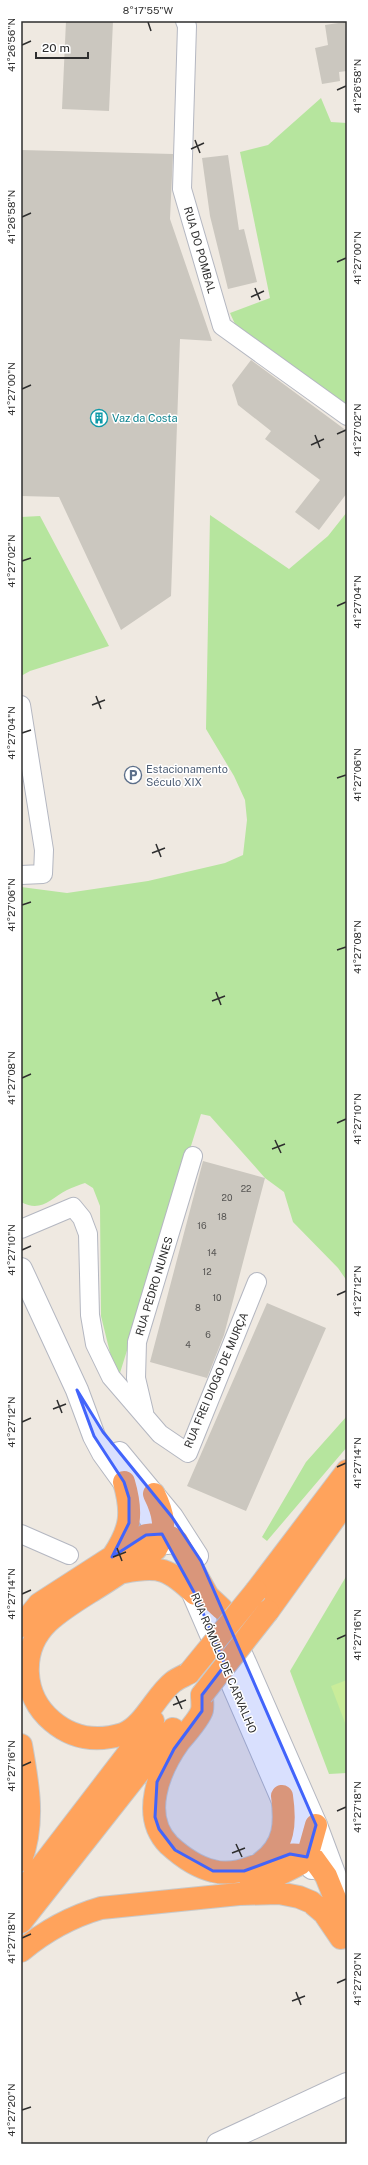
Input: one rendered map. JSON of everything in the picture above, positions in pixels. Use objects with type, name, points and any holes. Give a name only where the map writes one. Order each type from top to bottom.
[{"type":"highway","points":[[21,1893],[347,1471]]},
{"type":"highway","points":[[116,1565],[129,1523],[129,1498],[124,1482]]},
{"type":"highway","points":[[154,1494],[162,1511],[162,1534]]},
{"type":"highway","points":[[21,1922],[143,1765],[202,1695],[268,1611],[347,1502]]},
{"type":"highway","points":[[189,1674],[173,1682],[141,1720],[125,1733],[106,1739],[82,1738],[61,1729],[45,1716],[35,1702],[29,1688],[27,1674],[30,1656],[37,1636],[47,1623],[116,1565],[146,1535],[162,1534],[171,1536],[177,1541],[208,1596],[222,1609]]},
{"type":"highway","points":[[21,1626],[39,1604],[116,1565],[160,1569],[173,1574],[195,1594]]},
{"type":"highway","points":[[202,1695],[202,1711],[174,1749],[157,1782],[154,1801],[156,1823],[164,1840],[186,1859],[200,1867],[228,1873],[255,1867],[290,1854],[307,1857]]},
{"type":"highway","points":[[21,1745],[30,1809],[29,1830],[21,1860]]},
{"type":"highway","points":[[255,1867],[275,1851],[281,1841],[285,1814],[282,1796]]},
{"type":"highway","points":[[239,1894],[294,1869],[307,1857],[316,1825]]},
{"type":"highway","points":[[21,1951],[58,1925],[80,1914],[101,1908],[239,1894],[279,1893],[299,1897],[311,1902],[324,1913],[345,1936]]},
{"type":"main road","name":"RUA RÓMULO DE CARVALHO","points":[[21,1269],[77,1390],[94,1436],[124,1482],[162,1534],[195,1594],[307,1857],[345,1936]]},
{"type":"main road","name":"RUA RÓMULO DE CARVALHO","points":[[77,1390],[114,1448],[154,1494],[190,1543],[201,1562],[316,1825],[347,1908]]},
{"type":"main road","points":[[218,2144],[347,2084]]},
{"type":"street","name":"RUA DO POMBAL","points":[[185,21],[187,26],[182,189],[222,326],[347,416]]},
{"type":"street","points":[[21,705],[44,850],[43,874],[21,875]]},
{"type":"street","name":"RUA PEDRO NUNES","points":[[146,1417],[136,1378],[137,1342],[193,1156]]},
{"type":"street","name":"RUA FREI DIOGO DE MURÇA","points":[[21,1229],[73,1207],[82,1218],[88,1234],[90,1315],[95,1344],[111,1377],[160,1434],[188,1453],[257,1282]]},
{"type":"street","points":[[21,1534],[69,1555]]},
{"type":"highlighted area","points":[[77,1390],[103,1432],[172,1517],[201,1561],[316,1825],[307,1857],[290,1854],[244,1871],[213,1871],[175,1850],[159,1829],[155,1817],[157,1782],[174,1749],[202,1711],[202,1695],[225,1665],[195,1594],[162,1534],[146,1535],[112,1557],[129,1523],[129,1498],[124,1482],[94,1436]]},
{"type":"green space","points":[[321,98],[331,122],[347,123],[347,407],[235,324],[230,313],[270,298],[240,152],[268,145]]},
{"type":"green space","points":[[347,512],[347,1281],[338,1268],[293,1222],[284,1192],[265,1178],[210,1116],[201,1114],[119,1376],[112,1361],[101,1316],[100,1206],[93,1188],[85,1183],[67,1190],[45,1204],[40,1205],[34,1206],[21,1202],[21,887],[67,893],[148,881],[225,863],[243,855],[247,820],[245,800],[234,776],[206,729],[210,515],[289,569],[328,536]]},
{"type":"green space","points":[[40,516],[109,646],[30,671],[21,676],[21,517]]},
{"type":"green space","points":[[347,1416],[347,1447],[267,1541],[262,1537],[306,1462]]},
{"type":"green space","points":[[347,1575],[347,1773],[329,1774],[290,1671]]},
{"type":"green space","points":[[347,1680],[347,1728],[331,1686]]},
{"type":"building","points":[[66,21],[113,21],[109,111],[62,109]]},
{"type":"building","points":[[345,22],[347,71],[339,72],[340,81],[322,84],[315,48],[328,45],[325,25]]},
{"type":"building","name":"Vaz da Costa","points":[[21,150],[173,154],[170,219],[212,341],[180,339],[171,596],[121,630],[59,497],[21,496]]},
{"type":"building","points":[[228,155],[239,230],[244,229],[257,282],[228,289],[210,216],[202,158]]},
{"type":"building","points":[[251,360],[347,431],[347,493],[319,530],[295,512],[320,480],[265,439],[271,431],[238,405],[232,385]]},
{"type":"building","points":[[203,1161],[265,1178],[224,1335],[207,1378],[150,1362]]},
{"type":"building","points":[[267,1303],[326,1328],[246,1511],[187,1486]]},
{"type":"place","name":"Vaz da Costa","points":[[99,418]]},
{"type":"place","name":"Estacionamento Século XIX","points":[[133,775]]}]
